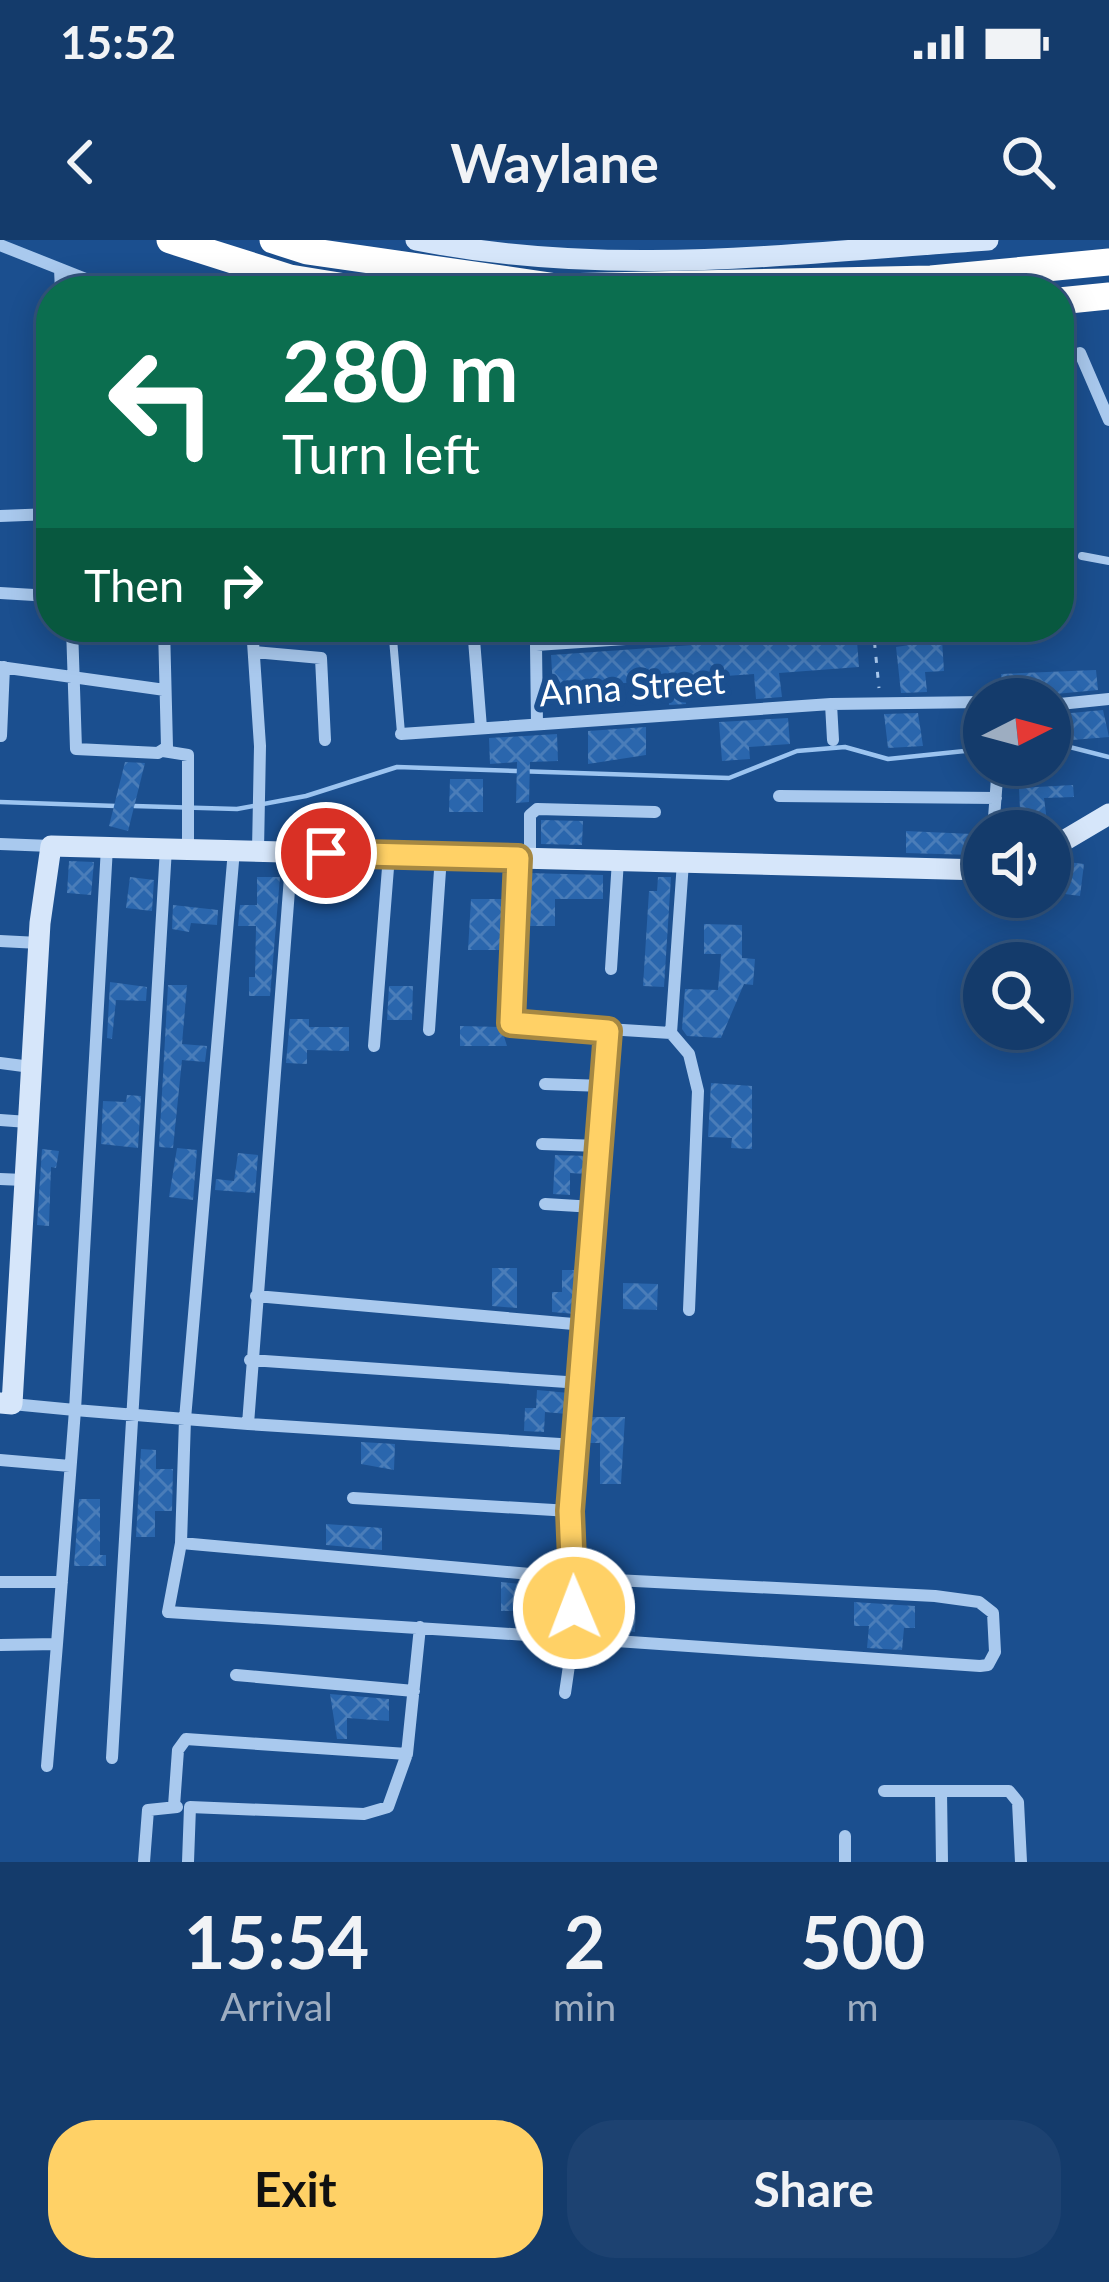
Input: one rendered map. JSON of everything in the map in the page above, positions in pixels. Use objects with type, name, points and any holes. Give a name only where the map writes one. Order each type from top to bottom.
[{"type":"highway","points":[[170,240],[284,276]]},
{"type":"highway","points":[[273,240],[307,251],[481,276]]},
{"type":"highway","points":[[962,276],[1109,262]]},
{"type":"highway","points":[[1074,300],[1109,296]]},
{"type":"street","points":[[416,240],[520,259],[676,264],[988,240]]},
{"type":"street","points":[[0,245],[78,276]]},
{"type":"street","points":[[60,269],[60,276]]},
{"type":"street","points":[[1080,353],[1109,420]]},
{"type":"street","points":[[0,516],[36,515]]},
{"type":"street","points":[[0,593],[36,595]]},
{"type":"street","points":[[73,642],[76,749],[188,755],[133,1415],[112,1758]]},
{"type":"street","points":[[164,642],[164,751]]},
{"type":"street","points":[[253,642],[258,850]]},
{"type":"street","points":[[474,642],[481,728]]},
{"type":"street","points":[[537,724],[532,650],[539,644],[570,642]]},
{"type":"street","points":[[254,652],[321,658],[325,740]]},
{"type":"street","points":[[2,736],[2,667],[165,690]]},
{"type":"street","points":[[1071,704],[1109,700]]},
{"type":"street","name":"Anna Street","points":[[401,734],[880,701],[963,702]]},
{"type":"street","points":[[831,704],[833,740]]},
{"type":"street","points":[[994,810],[996,786]]},
{"type":"street","points":[[779,796],[995,798]]},
{"type":"street","points":[[655,812],[537,809],[530,819],[511,1023],[671,1033]]},
{"type":"street","points":[[1071,837],[1109,814]]},
{"type":"street","points":[[0,844],[963,869]]},
{"type":"street","points":[[47,1766],[75,1410],[107,844]]},
{"type":"street","points":[[51,846],[39,943],[6,1403],[576,1445]]},
{"type":"street","points":[[181,1543],[575,1578],[883,1592],[979,1602],[993,1612],[995,1652],[988,1665],[980,1666],[168,1612],[181,1543],[185,1419],[234,849]]},
{"type":"street","points":[[248,1424],[292,851]]},
{"type":"street","points":[[374,1046],[389,854]]},
{"type":"street","points":[[429,1030],[441,856]]},
{"type":"street","points":[[611,969],[618,860]]},
{"type":"street","points":[[683,862],[671,1033],[689,1054],[698,1090],[689,1310]]},
{"type":"street","points":[[0,940],[39,943]]},
{"type":"street","points":[[565,1694],[574,1638],[570,1511],[608,1031]]},
{"type":"street","points":[[0,1063],[31,1066]]},
{"type":"street","points":[[545,1084],[604,1086]]},
{"type":"street","points":[[0,1120],[28,1122]]},
{"type":"street","points":[[542,1144],[599,1146]]},
{"type":"street","points":[[0,1179],[25,1180]]},
{"type":"street","points":[[545,1204],[594,1207]]},
{"type":"street","points":[[256,1296],[585,1325]]},
{"type":"street","points":[[250,1360],[581,1383]]},
{"type":"street","points":[[0,1460],[70,1466]]},
{"type":"street","points":[[353,1498],[570,1511]]},
{"type":"street","points":[[0,1582],[62,1582]]},
{"type":"street","points":[[144,1862],[143,1818],[153,1807],[381,1811],[388,1807],[407,1754],[420,1627]]},
{"type":"street","points":[[0,1645],[57,1643]]},
{"type":"street","points":[[236,1675],[414,1691]]},
{"type":"street","points":[[174,1807],[178,1750],[186,1739],[407,1754]]},
{"type":"street","points":[[884,1791],[1015,1795],[1021,1862]]},
{"type":"street","points":[[940,1791],[942,1862]]},
{"type":"street","points":[[188,1862],[190,1807]]},
{"type":"street","points":[[844,1837],[845,1862]]},
{"type":"lane","points":[[1082,556],[1109,561]]},
{"type":"lane","points":[[393,642],[401,734]]},
{"type":"path","points":[[874,642],[880,701]]},
{"type":"building","points":[[736,642],[857,642],[859,667],[779,673],[782,697],[756,699],[754,674],[684,679],[686,704],[669,705],[668,680],[553,688],[551,655]]},
{"type":"building","points":[[942,642],[944,671],[925,672],[927,692],[901,693],[896,647]]},
{"type":"building","points":[[1096,670],[1098,690],[1071,693],[1071,678],[1001,678],[1001,674]]},
{"type":"building","points":[[1103,710],[1109,737],[1071,740],[1071,713]]},
{"type":"building","points":[[918,713],[923,746],[888,748],[884,714]]},
{"type":"building","points":[[788,718],[790,744],[749,747],[750,759],[722,761],[719,722]]},
{"type":"building","points":[[646,727],[646,755],[588,764],[588,731]]},
{"type":"building","points":[[557,734],[558,761],[530,762],[529,802],[516,803],[517,762],[490,764],[489,738]]},
{"type":"building","points":[[125,762],[145,763],[128,831],[109,826]]},
{"type":"building","points":[[450,779],[483,779],[483,812],[449,812]]},
{"type":"building","points":[[1071,785],[1074,797],[1044,798],[1046,810],[1020,810],[1019,788]]},
{"type":"building","points":[[541,820],[583,821],[582,845],[541,844]]},
{"type":"building","points":[[906,831],[963,834],[963,855],[906,853]]},
{"type":"building","points":[[69,861],[94,862],[91,895],[67,893]]},
{"type":"building","points":[[1071,862],[1084,864],[1080,896],[1071,895]]},
{"type":"building","points":[[528,873],[603,875],[603,899],[555,899],[555,926],[526,926]]},
{"type":"building","points":[[130,877],[154,880],[152,911],[126,908]]},
{"type":"building","points":[[257,877],[280,877],[270,996],[249,996],[249,977],[255,977],[256,926],[238,926],[240,905],[257,905]]},
{"type":"building","points":[[658,877],[671,877],[664,987],[643,986],[649,891],[657,891]]},
{"type":"building","points":[[471,899],[506,899],[504,950],[468,950]]},
{"type":"building","points":[[173,905],[218,910],[217,925],[191,923],[189,932],[172,929]]},
{"type":"building","points":[[704,924],[742,925],[742,958],[755,959],[753,985],[744,984],[721,1038],[687,1036],[682,1029],[685,989],[718,990],[721,954],[704,954]]},
{"type":"building","points":[[110,982],[147,987],[146,1001],[116,1000],[112,1039],[107,1038]]},
{"type":"building","points":[[168,985],[187,985],[182,1044],[207,1046],[205,1062],[182,1060],[173,1148],[159,1147]]},
{"type":"building","points":[[389,986],[413,986],[412,1020],[387,1020]]},
{"type":"building","points":[[290,1019],[309,1019],[309,1027],[349,1027],[349,1051],[307,1050],[307,1064],[286,1063]]},
{"type":"building","points":[[460,1026],[501,1027],[507,1046],[460,1046]]},
{"type":"building","points":[[711,1083],[752,1086],[752,1149],[731,1148],[732,1138],[708,1137]]},
{"type":"building","points":[[127,1095],[141,1096],[138,1148],[101,1144],[103,1101],[126,1102]]},
{"type":"building","points":[[177,1148],[197,1150],[193,1200],[169,1197]]},
{"type":"building","points":[[42,1149],[59,1151],[56,1168],[51,1167],[49,1226],[37,1225]]},
{"type":"building","points":[[238,1153],[258,1155],[255,1193],[215,1190],[216,1179],[234,1181]]},
{"type":"building","points":[[555,1155],[588,1156],[586,1174],[570,1173],[570,1195],[553,1194]]},
{"type":"building","points":[[492,1268],[517,1268],[517,1308],[492,1306]]},
{"type":"building","points":[[562,1270],[579,1270],[575,1314],[552,1312],[552,1292],[562,1292]]},
{"type":"building","points":[[623,1283],[658,1284],[657,1310],[623,1309]]},
{"type":"building","points":[[537,1390],[569,1393],[567,1414],[545,1412],[544,1432],[524,1431],[525,1408],[536,1408]]},
{"type":"building","points":[[588,1417],[625,1417],[621,1484],[600,1484],[600,1443],[586,1443]]},
{"type":"building","points":[[361,1442],[395,1444],[394,1470],[361,1464]]},
{"type":"building","points":[[141,1449],[156,1450],[156,1469],[173,1469],[172,1511],[155,1511],[155,1537],[136,1537]]},
{"type":"building","points":[[79,1499],[100,1499],[100,1555],[106,1555],[106,1566],[74,1566]]},
{"type":"building","points":[[326,1524],[382,1528],[382,1550],[326,1545]]},
{"type":"building","points":[[501,1582],[542,1586],[542,1602],[513,1602],[513,1611],[501,1611]]},
{"type":"building","points":[[854,1602],[915,1606],[915,1628],[904,1628],[902,1650],[867,1648],[869,1626],[854,1626]]},
{"type":"building","points":[[636,1603],[635,1632],[583,1628],[583,1606]]},
{"type":"building","points":[[330,1694],[389,1699],[389,1721],[347,1718],[347,1739],[337,1739]]},
{"type":"waterway","points":[[134,806],[237,809],[306,796],[397,767],[729,778],[797,751],[845,747],[888,759],[963,751]]},
{"type":"waterway","points":[[1071,747],[1109,757]]},
{"type":"waterway","points":[[0,802],[116,806]]},
{"type":"route","points":[[326,853],[518,858],[511,1023],[608,1031],[570,1511],[574,1608]]}]
